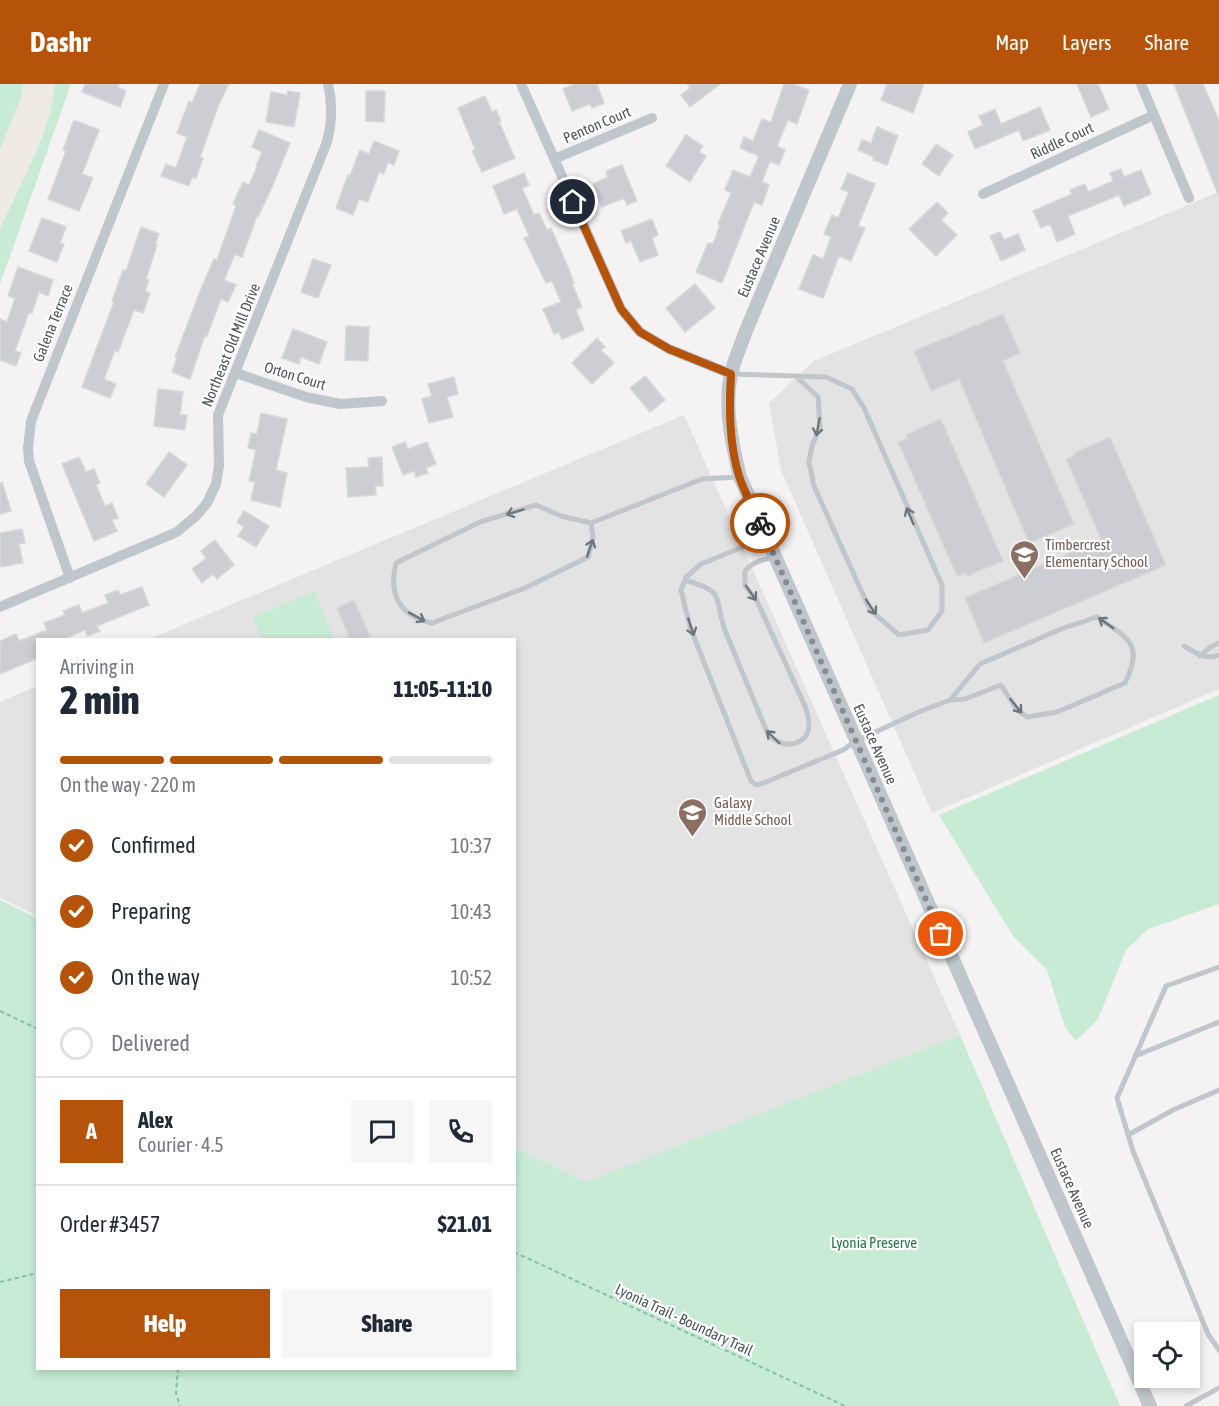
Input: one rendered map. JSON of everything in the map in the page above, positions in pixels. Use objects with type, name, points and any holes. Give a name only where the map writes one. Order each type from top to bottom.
[{"type":"street","name":"Galena Terrace","points":[[70,578],[29,461],[28,448],[32,421],[164,84]]},
{"type":"street","name":"Northeast Old Mill Drive","points":[[0,607],[177,532],[207,503],[216,483],[219,466],[218,415],[327,141],[332,114],[328,84]]},
{"type":"street","points":[[521,84],[621,309],[640,332],[659,343],[731,374]]},
{"type":"street","name":"Eustace Avenue","points":[[850,84],[745,333],[731,374],[729,410],[734,453],[740,477],[775,558],[1150,1406]]},
{"type":"street","points":[[1141,84],[1189,198]]},
{"type":"street","name":"Riddle Court","points":[[983,194],[1154,115]]},
{"type":"street","name":"Penton Court","points":[[554,159],[652,118]]},
{"type":"street","name":"Orton Court","points":[[236,374],[306,398],[340,404],[382,401]]},
{"type":"lane","points":[[731,374],[798,378],[826,377],[852,388],[864,408],[942,585],[942,611],[928,630],[899,635],[870,610],[814,486],[809,462],[812,446],[820,427],[818,397],[798,378]]},
{"type":"lane","points":[[591,523],[593,538],[588,557],[525,588],[432,623],[417,620],[397,601],[393,578],[396,563],[480,522],[536,505],[561,516],[591,523],[702,479],[740,477]]},
{"type":"lane","points":[[766,537],[701,564],[686,580],[681,590],[690,627],[751,782],[756,785],[761,784],[843,750],[856,741],[950,700],[965,699],[1001,685],[1017,710],[1027,717],[1057,712],[1125,684],[1135,653],[1126,637],[1097,617],[1061,629],[980,664],[950,700]]},
{"type":"lane","points":[[686,580],[709,588],[718,598],[724,628],[767,732],[772,740],[782,745],[790,745],[799,741],[807,733],[809,724],[805,706],[756,598],[745,586],[745,572],[750,566],[764,558],[775,558]]},
{"type":"lane","points":[[1200,656],[1209,648],[1219,644]]},
{"type":"lane","points":[[1184,646],[1200,656],[1212,658],[1219,655]]},
{"type":"lane","points":[[1219,967],[1166,986],[1117,1098],[1137,1162],[1208,1334],[1219,1350]]},
{"type":"lane","points":[[1135,1056],[1219,1022]]},
{"type":"lane","points":[[1128,1134],[1173,1110],[1219,1090]]},
{"type":"lane","points":[[1186,1406],[1219,1388]]},
{"type":"path","points":[[0,1011],[36,1028]]},
{"type":"path","name":"Lyonia Trail - Boundary Trail","points":[[516,1253],[844,1406]]},
{"type":"path","points":[[0,1282],[36,1273]]},
{"type":"path","points":[[178,1370],[176,1393],[180,1406]]},
{"type":"shaded area","name":"Timbercrest Elementary School","points":[[1219,192],[1219,689],[932,813],[781,470],[769,403],[814,361]]},
{"type":"shaded area","name":"Galaxy Middle School","points":[[684,415],[960,1035],[586,1183],[516,1148],[516,638],[151,638]]},
{"type":"shaded area","points":[[36,686],[36,916],[0,898],[0,702]]},
{"type":"green space","points":[[0,84],[71,84],[0,284]]},
{"type":"green space","points":[[314,591],[334,638],[262,638],[253,617]]},
{"type":"green space","points":[[1219,695],[1219,904],[1148,929],[1126,950],[1098,1019],[1076,1041],[1065,1027],[1047,970],[1013,936],[939,815]]},
{"type":"green space","name":"Lyonia Preserve","points":[[0,900],[36,918],[36,1370],[516,1370],[516,1148],[586,1182],[960,1035],[1120,1406],[0,1406]]},
{"type":"sand","points":[[23,84],[55,84],[53,100],[32,162],[3,221],[0,232],[0,149],[21,98]]},
{"type":"building","points":[[85,84],[119,84],[118,87],[126,91],[120,107],[82,92]]},
{"type":"building","points":[[200,84],[229,84],[219,104],[200,157],[203,158],[196,178],[192,177],[189,186],[161,176],[166,164],[176,168],[187,137],[177,133],[189,101],[192,103]]},
{"type":"building","points":[[575,84],[597,84],[604,103],[592,108],[590,104],[572,111],[563,89]]},
{"type":"building","points":[[687,84],[720,84],[690,107],[681,95],[690,88]]},
{"type":"building","points":[[784,84],[793,84],[809,90],[797,124],[788,120],[777,146],[785,150],[779,165],[770,161],[762,182],[769,185],[762,205],[754,202],[722,283],[696,272],[708,243],[713,244],[720,225],[718,224],[731,193],[725,190],[733,170],[750,177],[759,156],[740,148],[744,137],[753,141],[762,119],[771,122]]},
{"type":"building","points":[[887,84],[924,84],[913,113],[881,100]]},
{"type":"building","points":[[1077,84],[1098,84],[1109,109],[1091,117]]},
{"type":"building","points":[[1174,84],[1203,84],[1219,121],[1219,197]]},
{"type":"building","points":[[288,91],[300,93],[294,127],[266,122],[271,92],[287,95]]},
{"type":"building","points":[[366,91],[385,91],[384,122],[366,121]]},
{"type":"building","points":[[485,96],[492,112],[496,110],[515,158],[482,172],[472,151],[475,149],[458,108]]},
{"type":"building","points":[[1040,107],[1050,130],[1023,141],[1019,130],[975,149],[968,132],[983,125],[979,116],[995,109],[1001,124]]},
{"type":"building","points":[[74,120],[99,130],[82,174],[93,178],[79,211],[48,199],[66,151],[63,150]]},
{"type":"building","points":[[877,127],[898,136],[887,165],[873,160],[874,157],[858,150],[862,140],[871,143]]},
{"type":"building","points":[[259,130],[290,143],[273,185],[257,216],[242,257],[235,254],[224,280],[236,285],[228,302],[221,299],[207,336],[205,335],[190,379],[172,372],[177,358],[175,357],[201,289],[214,259],[217,260],[236,206],[233,204],[243,182],[249,185],[257,167],[262,152],[252,147]]},
{"type":"building","points":[[686,135],[703,146],[699,152],[706,156],[690,182],[666,166]]},
{"type":"building","points":[[374,141],[399,151],[394,165],[388,162],[384,174],[379,172],[368,202],[359,199],[353,215],[336,208],[360,150],[369,154]]},
{"type":"building","points":[[936,144],[953,155],[939,176],[922,164]]},
{"type":"building","points":[[622,165],[637,201],[627,205],[624,198],[602,207],[593,184],[608,177],[606,171]]},
{"type":"building","points":[[1121,169],[1124,177],[1141,170],[1151,194],[1124,206],[1119,195],[1068,216],[1075,234],[1057,242],[1050,224],[1041,228],[1033,211],[1072,194],[1070,190],[1085,184],[1088,192],[1113,181],[1110,173]]},
{"type":"building","points":[[524,173],[529,185],[522,188],[534,215],[539,213],[547,230],[551,228],[582,307],[576,310],[584,330],[562,339],[559,332],[554,334],[543,309],[561,302],[552,281],[546,283],[524,238],[529,236],[517,209],[504,214],[493,186]]},
{"type":"building","points":[[848,173],[875,184],[858,226],[865,228],[851,261],[839,256],[823,298],[799,289],[813,255],[823,259],[831,237],[824,234],[832,215],[838,218],[849,192],[841,189]]},
{"type":"building","points":[[937,202],[948,213],[941,220],[957,235],[936,256],[909,229]]},
{"type":"building","points":[[42,218],[66,227],[60,243],[64,244],[57,262],[29,251]]},
{"type":"building","points":[[652,219],[658,235],[652,238],[658,255],[640,262],[631,241],[626,243],[621,231]]},
{"type":"building","points":[[141,227],[159,234],[146,279],[149,280],[145,291],[150,293],[143,313],[134,310],[118,352],[115,350],[104,379],[116,384],[110,398],[82,387],[114,302],[112,301],[123,270],[126,271]]},
{"type":"building","points":[[1000,232],[1004,240],[1018,234],[1025,250],[1001,261],[990,236]]},
{"type":"building","points":[[313,259],[331,265],[318,298],[301,292]]},
{"type":"building","points":[[18,267],[53,280],[48,296],[39,292],[32,313],[29,312],[15,351],[21,353],[16,366],[0,360],[0,319],[7,322],[15,298],[8,296]]},
{"type":"building","points":[[695,284],[715,308],[685,332],[666,308]]},
{"type":"building","points":[[1003,314],[1020,353],[1003,361],[1074,524],[1029,543],[959,379],[931,391],[914,351]]},
{"type":"building","points":[[346,326],[369,327],[368,361],[345,360]]},
{"type":"building","points":[[293,329],[327,342],[319,364],[301,357],[299,364],[282,358]]},
{"type":"building","points":[[597,338],[605,347],[601,350],[614,363],[592,384],[572,363]]},
{"type":"building","points":[[645,376],[665,400],[650,412],[630,388]]},
{"type":"building","points":[[454,377],[458,394],[447,397],[453,417],[429,423],[422,399],[432,396],[428,384]]},
{"type":"building","points":[[158,389],[183,392],[180,415],[187,415],[185,430],[154,426]]},
{"type":"building","points":[[261,413],[287,419],[276,470],[287,473],[280,507],[251,500],[255,482],[249,481],[256,450],[248,448],[251,433],[257,434]]},
{"type":"building","points":[[941,419],[1003,561],[967,576],[965,573],[957,576],[898,442],[907,438],[906,435]]},
{"type":"building","points":[[1110,437],[1166,565],[984,643],[965,598],[1101,539],[1066,459]]},
{"type":"building","points":[[405,442],[408,449],[427,442],[436,464],[426,468],[428,473],[416,477],[414,471],[403,475],[392,447]]},
{"type":"building","points":[[169,452],[187,465],[164,497],[146,484]]},
{"type":"building","points":[[79,457],[86,472],[94,469],[100,483],[96,485],[105,506],[112,503],[118,518],[112,520],[117,531],[94,541],[62,464]]},
{"type":"building","points":[[382,457],[383,486],[375,486],[376,495],[348,497],[346,468],[369,467],[368,458]]},
{"type":"building","points":[[2,482],[11,511],[0,514],[0,483]]},
{"type":"building","points":[[244,511],[269,526],[256,547],[238,536],[244,527],[237,522]]},
{"type":"building","points":[[22,529],[25,543],[19,544],[23,563],[0,567],[0,533]]},
{"type":"building","points":[[215,540],[234,565],[217,579],[213,574],[202,583],[192,569],[206,558],[201,551]]},
{"type":"building","points":[[142,587],[149,605],[97,626],[100,631],[87,636],[85,630],[66,638],[36,638],[36,659],[0,674],[0,641],[16,634],[19,641],[47,630],[44,623],[65,615],[63,611],[79,605],[82,613],[108,603],[105,595],[118,590],[120,595]]},
{"type":"building","points":[[354,600],[370,636],[350,638],[337,608]]},
{"type":"way so far","points":[[760,523],[941,934]]},
{"type":"place","name":"Timbercrest Elementary School","points":[[1024,580]]},
{"type":"place","name":"Galaxy Middle School","points":[[693,838]]},
{"type":"route","points":[[573,202],[621,309],[640,332],[669,349],[731,374],[729,410],[734,453],[740,477],[760,523]]}]
